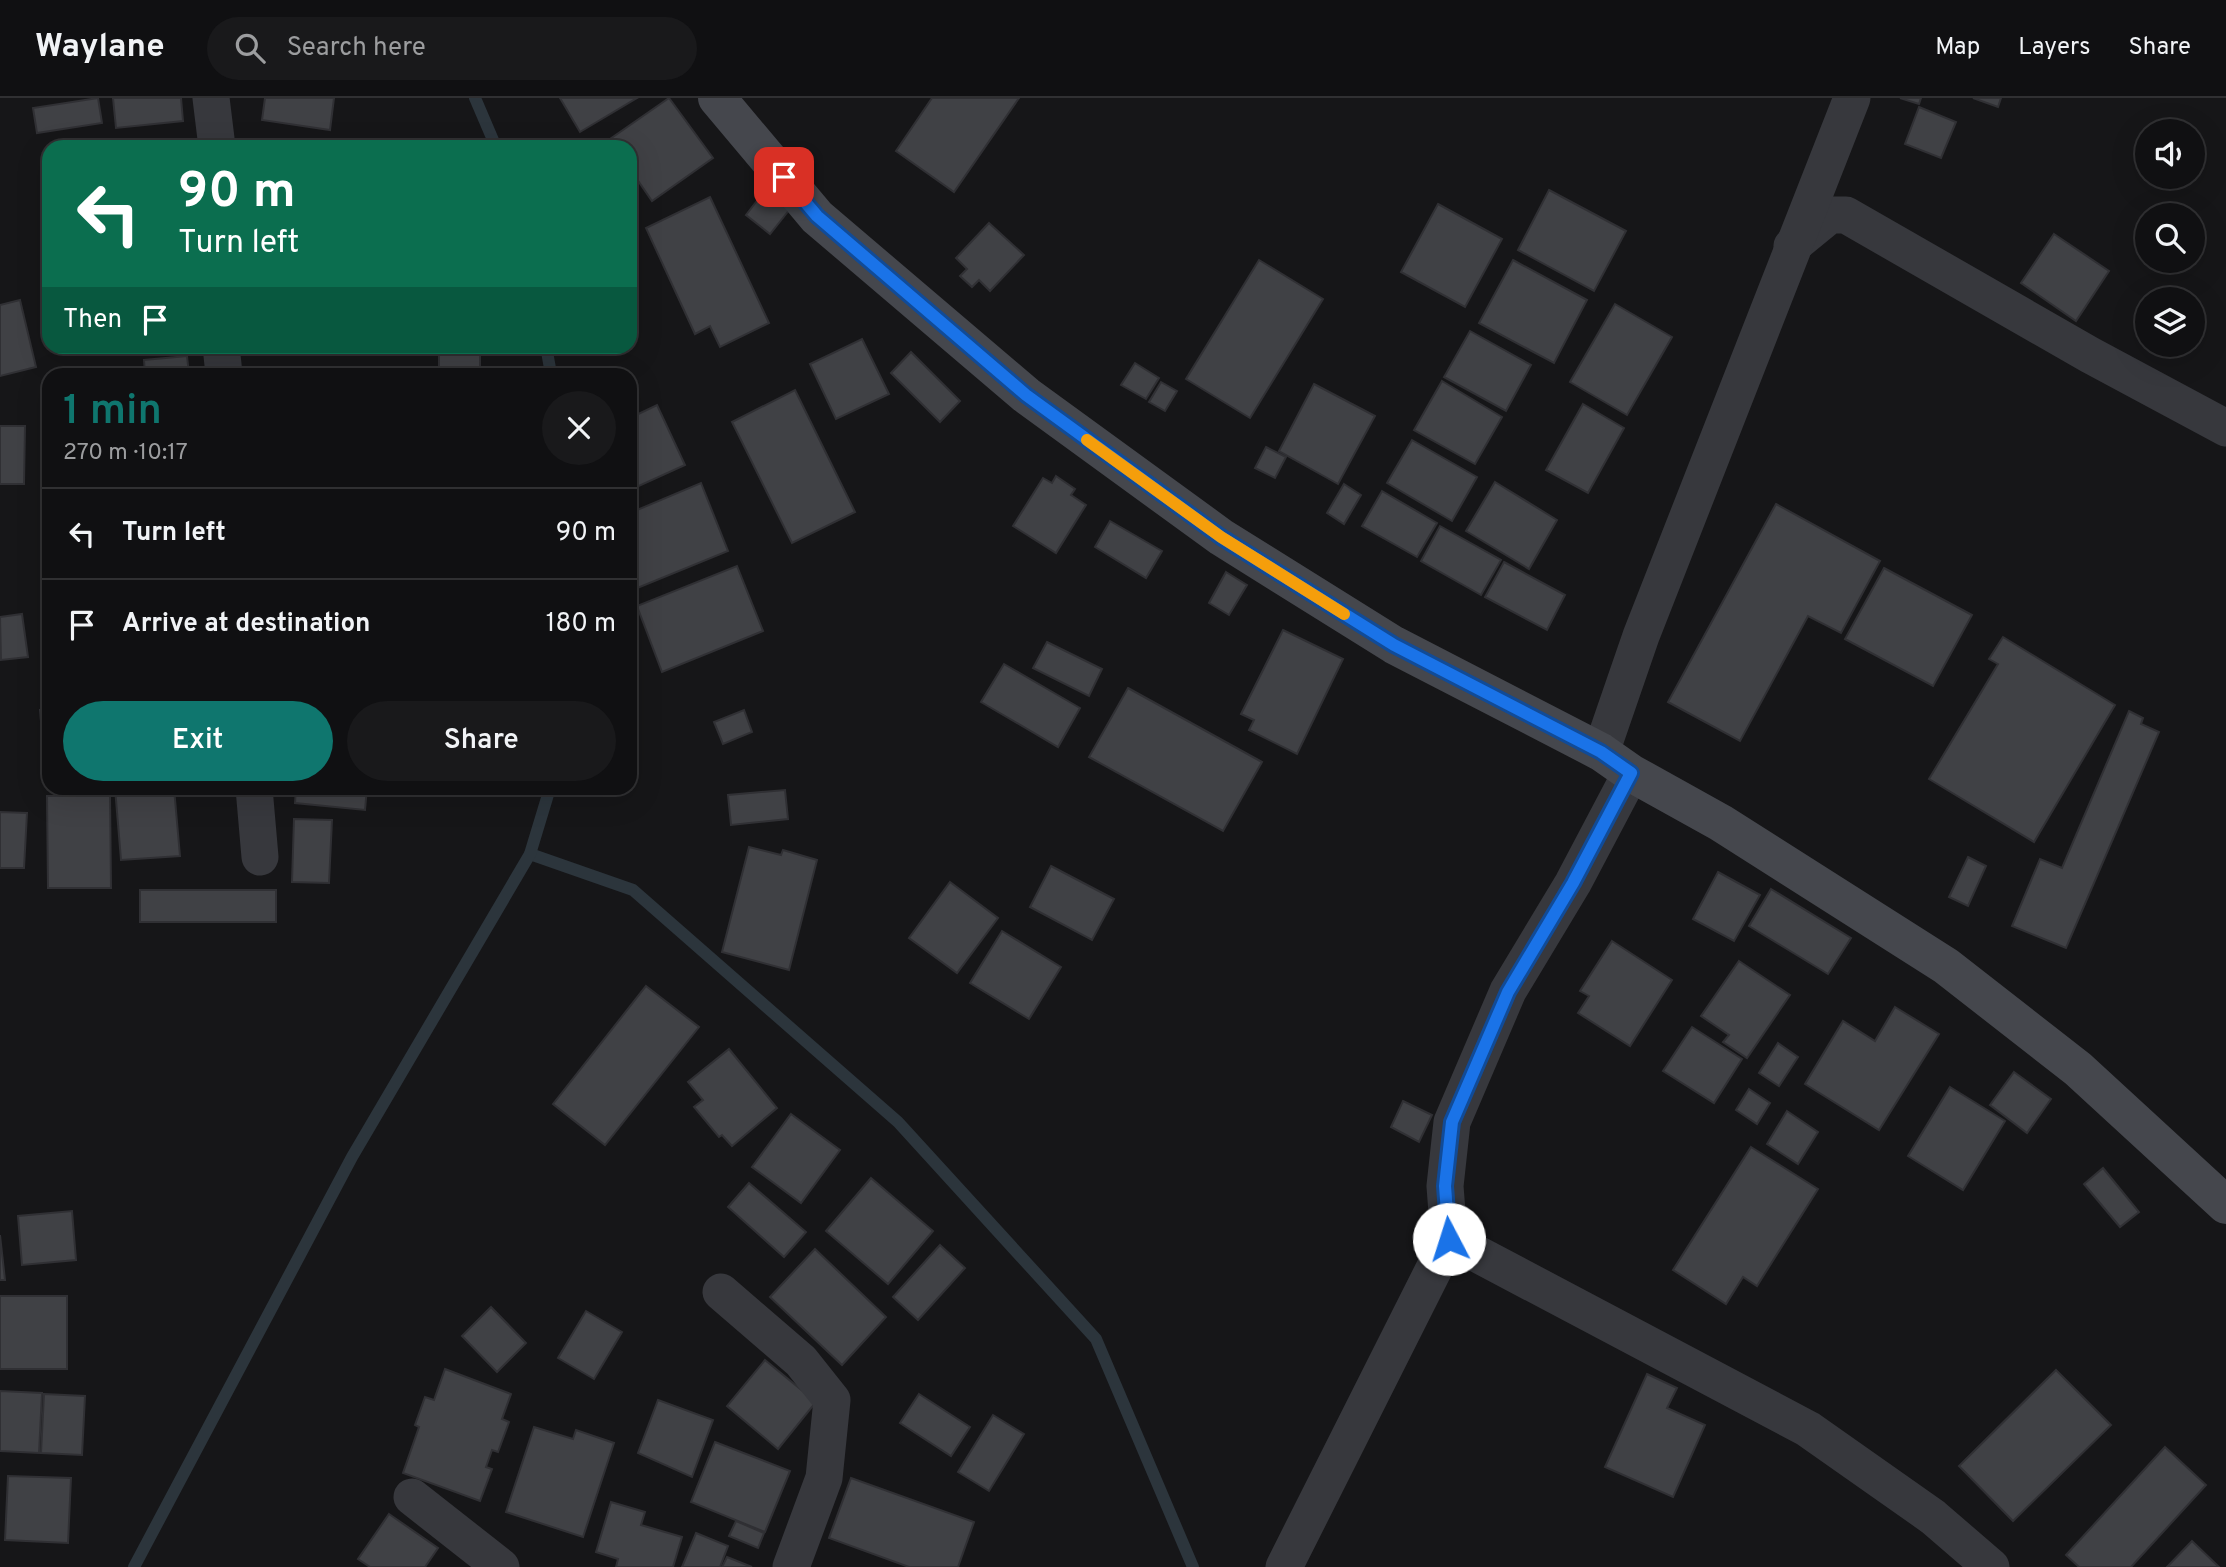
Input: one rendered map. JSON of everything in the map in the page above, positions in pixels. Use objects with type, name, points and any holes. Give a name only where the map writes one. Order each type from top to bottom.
[{"type":"street","points":[[211,98],[215,140]]},
{"type":"street","points":[[717,98],[817,216],[1026,395],[1221,537],[1394,645],[1601,752],[1631,773],[1721,823],[1946,966],[2078,1069],[2226,1205]]},
{"type":"street","points":[[1601,752],[1646,623],[1791,246],[1852,98]]},
{"type":"street","points":[[1791,246],[1830,215],[1846,215],[2090,355],[2226,428]]},
{"type":"street","points":[[1284,1567],[1449,1239],[1445,1186],[1452,1122],[1508,992],[1573,883],[1631,773]]},
{"type":"street","points":[[255,795],[260,856]]},
{"type":"street","points":[[1449,1239],[1808,1429],[1933,1517],[1991,1567]]},
{"type":"street","points":[[721,1292],[801,1361],[832,1400],[824,1478],[791,1567]]},
{"type":"street","points":[[412,1497],[501,1567]]},
{"type":"building","points":[[98,98],[102,123],[37,133],[33,108]]},
{"type":"building","points":[[113,98],[181,98],[183,121],[116,128]]},
{"type":"building","points":[[265,98],[334,98],[330,130],[262,120]]},
{"type":"building","points":[[560,98],[637,98],[580,132]]},
{"type":"building","points":[[669,98],[713,158],[652,201],[637,179],[637,140],[610,139]]},
{"type":"building","points":[[932,98],[1019,98],[954,192],[896,151]]},
{"type":"building","points":[[1900,98],[1921,98],[1919,104]]},
{"type":"building","points":[[1973,98],[2001,98],[1998,107]]},
{"type":"building","points":[[1919,107],[1956,122],[1941,158],[1905,144]]},
{"type":"building","points":[[766,189],[790,209],[770,234],[746,215]]},
{"type":"building","points":[[1549,190],[1626,231],[1594,291],[1518,250]]},
{"type":"building","points":[[710,197],[769,323],[720,347],[710,326],[695,334],[646,228]]},
{"type":"building","points":[[1438,204],[1502,239],[1465,307],[1401,272]]},
{"type":"building","points":[[989,223],[1024,255],[990,291],[979,280],[972,287],[960,276],[967,269],[956,258]]},
{"type":"building","points":[[2054,234],[2109,271],[2076,321],[2021,283]]},
{"type":"building","points":[[1259,260],[1323,299],[1250,418],[1186,379]]},
{"type":"building","points":[[1513,260],[1587,300],[1554,363],[1479,323]]},
{"type":"building","points":[[20,300],[36,367],[0,376],[0,305]]},
{"type":"building","points":[[1615,304],[1672,337],[1627,415],[1570,382]]},
{"type":"building","points":[[1470,331],[1531,365],[1506,411],[1444,377]]},
{"type":"building","points":[[862,339],[889,394],[836,419],[810,364]]},
{"type":"building","points":[[911,352],[960,401],[940,422],[891,373]]},
{"type":"building","points":[[439,354],[480,354],[480,368],[439,368]]},
{"type":"building","points":[[187,356],[188,368],[145,368],[144,360]]},
{"type":"building","points":[[1135,363],[1159,378],[1146,399],[1121,385]]},
{"type":"building","points":[[1442,381],[1502,417],[1475,464],[1414,430]]},
{"type":"building","points":[[1161,382],[1177,391],[1165,411],[1149,402]]},
{"type":"building","points":[[1314,384],[1375,416],[1338,484],[1279,451]]},
{"type":"building","points":[[795,390],[855,512],[792,543],[732,422]]},
{"type":"building","points":[[1583,404],[1624,428],[1588,493],[1546,470]]},
{"type":"building","points":[[657,405],[685,465],[637,487],[637,415]]},
{"type":"building","points":[[0,426],[25,426],[24,484],[0,484]]},
{"type":"building","points":[[1412,440],[1477,477],[1452,521],[1387,483]]},
{"type":"building","points":[[1266,447],[1286,457],[1275,478],[1255,468]]},
{"type":"building","points":[[1056,476],[1075,489],[1071,495],[1086,505],[1056,553],[1013,526],[1043,478],[1052,483]]},
{"type":"building","points":[[1495,482],[1557,520],[1529,569],[1466,531]]},
{"type":"building","points":[[701,483],[728,551],[637,588],[637,510]]},
{"type":"building","points":[[1344,484],[1361,495],[1344,524],[1327,513]]},
{"type":"building","points":[[1382,491],[1437,523],[1417,557],[1362,526]]},
{"type":"building","points":[[1776,504],[1880,561],[1841,633],[1808,616],[1740,741],[1668,702]]},
{"type":"building","points":[[1110,521],[1162,551],[1146,578],[1095,547]]},
{"type":"building","points":[[1440,526],[1501,560],[1481,595],[1421,561]]},
{"type":"building","points":[[1504,562],[1565,595],[1547,630],[1485,597]]},
{"type":"building","points":[[737,566],[763,631],[662,672],[637,606]]},
{"type":"building","points":[[1884,568],[1972,615],[1933,686],[1845,639]]},
{"type":"building","points":[[1226,572],[1247,585],[1229,615],[1209,603]]},
{"type":"building","points":[[22,614],[28,657],[1,660],[0,617]]},
{"type":"building","points":[[1283,630],[1343,659],[1297,754],[1249,730],[1254,720],[1241,714]]},
{"type":"building","points":[[2003,637],[2115,705],[2034,842],[1929,779],[1998,664],[1989,659]]},
{"type":"building","points":[[1047,642],[1102,669],[1089,696],[1033,668]]},
{"type":"building","points":[[1004,664],[1080,708],[1058,747],[981,702]]},
{"type":"building","points":[[1128,688],[1262,762],[1223,831],[1089,757]]},
{"type":"building","points":[[744,710],[752,732],[723,744],[714,722]]},
{"type":"building","points":[[2129,711],[2143,718],[2141,724],[2159,732],[2066,948],[2012,926],[2040,859],[2062,868]]},
{"type":"building","points":[[785,790],[788,819],[731,825],[728,795]]},
{"type":"building","points":[[110,795],[111,888],[48,888],[47,796]]},
{"type":"building","points":[[116,795],[175,795],[180,856],[121,860]]},
{"type":"building","points":[[296,795],[366,795],[365,810],[295,803]]},
{"type":"building","points":[[0,812],[27,813],[24,868],[0,868]]},
{"type":"building","points":[[294,819],[332,820],[329,883],[292,882]]},
{"type":"building","points":[[749,847],[781,855],[783,850],[817,860],[789,970],[722,952]]},
{"type":"building","points":[[1968,857],[1986,866],[1968,906],[1949,897]]},
{"type":"building","points":[[1051,866],[1114,899],[1092,940],[1030,907]]},
{"type":"building","points":[[1718,872],[1760,895],[1734,941],[1693,919]]},
{"type":"building","points":[[950,882],[998,918],[957,973],[909,938]]},
{"type":"building","points":[[1771,889],[1851,938],[1828,974],[1749,926]]},
{"type":"building","points":[[140,890],[276,890],[276,922],[140,922]]},
{"type":"building","points":[[1002,931],[1061,967],[1029,1019],[970,983]]},
{"type":"building","points":[[1612,941],[1672,980],[1630,1046],[1578,1013],[1589,996],[1580,991]]},
{"type":"building","points":[[1739,961],[1790,995],[1747,1058],[1723,1042],[1729,1035],[1701,1016]]},
{"type":"building","points":[[646,986],[699,1027],[605,1145],[553,1104]]},
{"type":"building","points":[[1895,1007],[1939,1034],[1879,1130],[1805,1084],[1843,1021],[1875,1041]]},
{"type":"building","points":[[1692,1027],[1742,1059],[1714,1103],[1663,1071]]},
{"type":"building","points":[[1778,1043],[1798,1057],[1779,1086],[1759,1073]]},
{"type":"building","points":[[729,1049],[777,1108],[732,1146],[722,1135],[719,1137],[694,1107],[703,1100],[688,1082]]},
{"type":"building","points":[[2014,1072],[2051,1099],[2027,1133],[1990,1105]]},
{"type":"building","points":[[1950,1087],[2005,1121],[1963,1190],[1908,1156]]},
{"type":"building","points":[[1749,1089],[1770,1103],[1757,1124],[1736,1110]]},
{"type":"building","points":[[1403,1101],[1432,1115],[1419,1142],[1391,1127]]},
{"type":"building","points":[[1787,1111],[1818,1132],[1798,1164],[1767,1144]]},
{"type":"building","points":[[791,1114],[840,1150],[801,1203],[752,1167]]},
{"type":"building","points":[[1751,1147],[1818,1189],[1757,1286],[1743,1277],[1726,1304],[1673,1270]]},
{"type":"building","points":[[2103,1168],[2139,1212],[2120,1227],[2084,1184]]},
{"type":"building","points":[[871,1178],[933,1231],[888,1284],[826,1231]]},
{"type":"building","points":[[749,1183],[806,1232],[784,1257],[728,1207]]},
{"type":"building","points":[[72,1211],[76,1260],[22,1265],[18,1216]]},
{"type":"building","points":[[0,1235],[5,1280],[0,1280]]},
{"type":"building","points":[[940,1245],[965,1268],[918,1320],[893,1297]]},
{"type":"building","points":[[815,1249],[886,1317],[842,1365],[770,1297]]},
{"type":"building","points":[[0,1296],[67,1296],[67,1369],[0,1369]]},
{"type":"building","points":[[491,1307],[526,1343],[497,1372],[462,1336]]},
{"type":"building","points":[[586,1311],[622,1332],[594,1379],[558,1358]]},
{"type":"building","points":[[765,1360],[816,1402],[778,1449],[727,1406]]},
{"type":"building","points":[[445,1369],[511,1394],[502,1419],[509,1422],[498,1452],[492,1450],[486,1467],[492,1469],[480,1501],[403,1473],[419,1427],[415,1425],[425,1397],[434,1400]]},
{"type":"building","points":[[2056,1370],[2111,1425],[2013,1521],[1959,1466]]},
{"type":"building","points":[[1647,1374],[1677,1388],[1667,1408],[1705,1425],[1673,1497],[1605,1467]]},
{"type":"building","points":[[0,1391],[42,1393],[39,1453],[0,1451]]},
{"type":"building","points":[[44,1394],[85,1396],[82,1455],[41,1453]]},
{"type":"building","points":[[919,1394],[970,1427],[951,1456],[900,1423]]},
{"type":"building","points":[[658,1400],[713,1420],[692,1477],[638,1453]]},
{"type":"building","points":[[993,1415],[1024,1434],[989,1491],[958,1472]]},
{"type":"building","points":[[534,1427],[573,1439],[576,1430],[614,1443],[583,1537],[506,1512]]},
{"type":"building","points":[[715,1442],[790,1471],[765,1532],[691,1502]]},
{"type":"building","points":[[2165,1447],[2206,1485],[2131,1567],[2079,1567],[2066,1555]]},
{"type":"building","points":[[8,1476],[71,1478],[68,1543],[5,1540]]},
{"type":"building","points":[[851,1478],[974,1522],[958,1567],[909,1567],[829,1538]]},
{"type":"building","points":[[611,1502],[645,1512],[641,1525],[682,1537],[673,1567],[616,1567],[618,1559],[596,1552]]},
{"type":"building","points":[[389,1514],[438,1548],[425,1567],[370,1567],[358,1559]]},
{"type":"building","points":[[736,1521],[764,1533],[758,1548],[729,1536]]},
{"type":"building","points":[[696,1533],[728,1546],[720,1567],[682,1567]]},
{"type":"building","points":[[2192,1541],[2219,1567],[2167,1567]]},
{"type":"building","points":[[727,1557],[752,1567],[722,1567]]},
{"type":"waterway","points":[[475,98],[493,140]]},
{"type":"waterway","points":[[547,354],[550,368]]},
{"type":"waterway","points":[[134,1567],[352,1157],[530,854],[548,795]]},
{"type":"waterway","points":[[530,854],[633,890],[898,1122],[1096,1339],[1193,1567]]},
{"type":"slow traffic","points":[[1087,440],[1221,537],[1344,614]]},
{"type":"route","points":[[784,177],[817,216],[1026,395],[1221,537],[1394,645],[1601,752],[1631,773],[1573,883],[1536,940],[1508,992],[1452,1122],[1445,1186],[1449,1239]]}]
